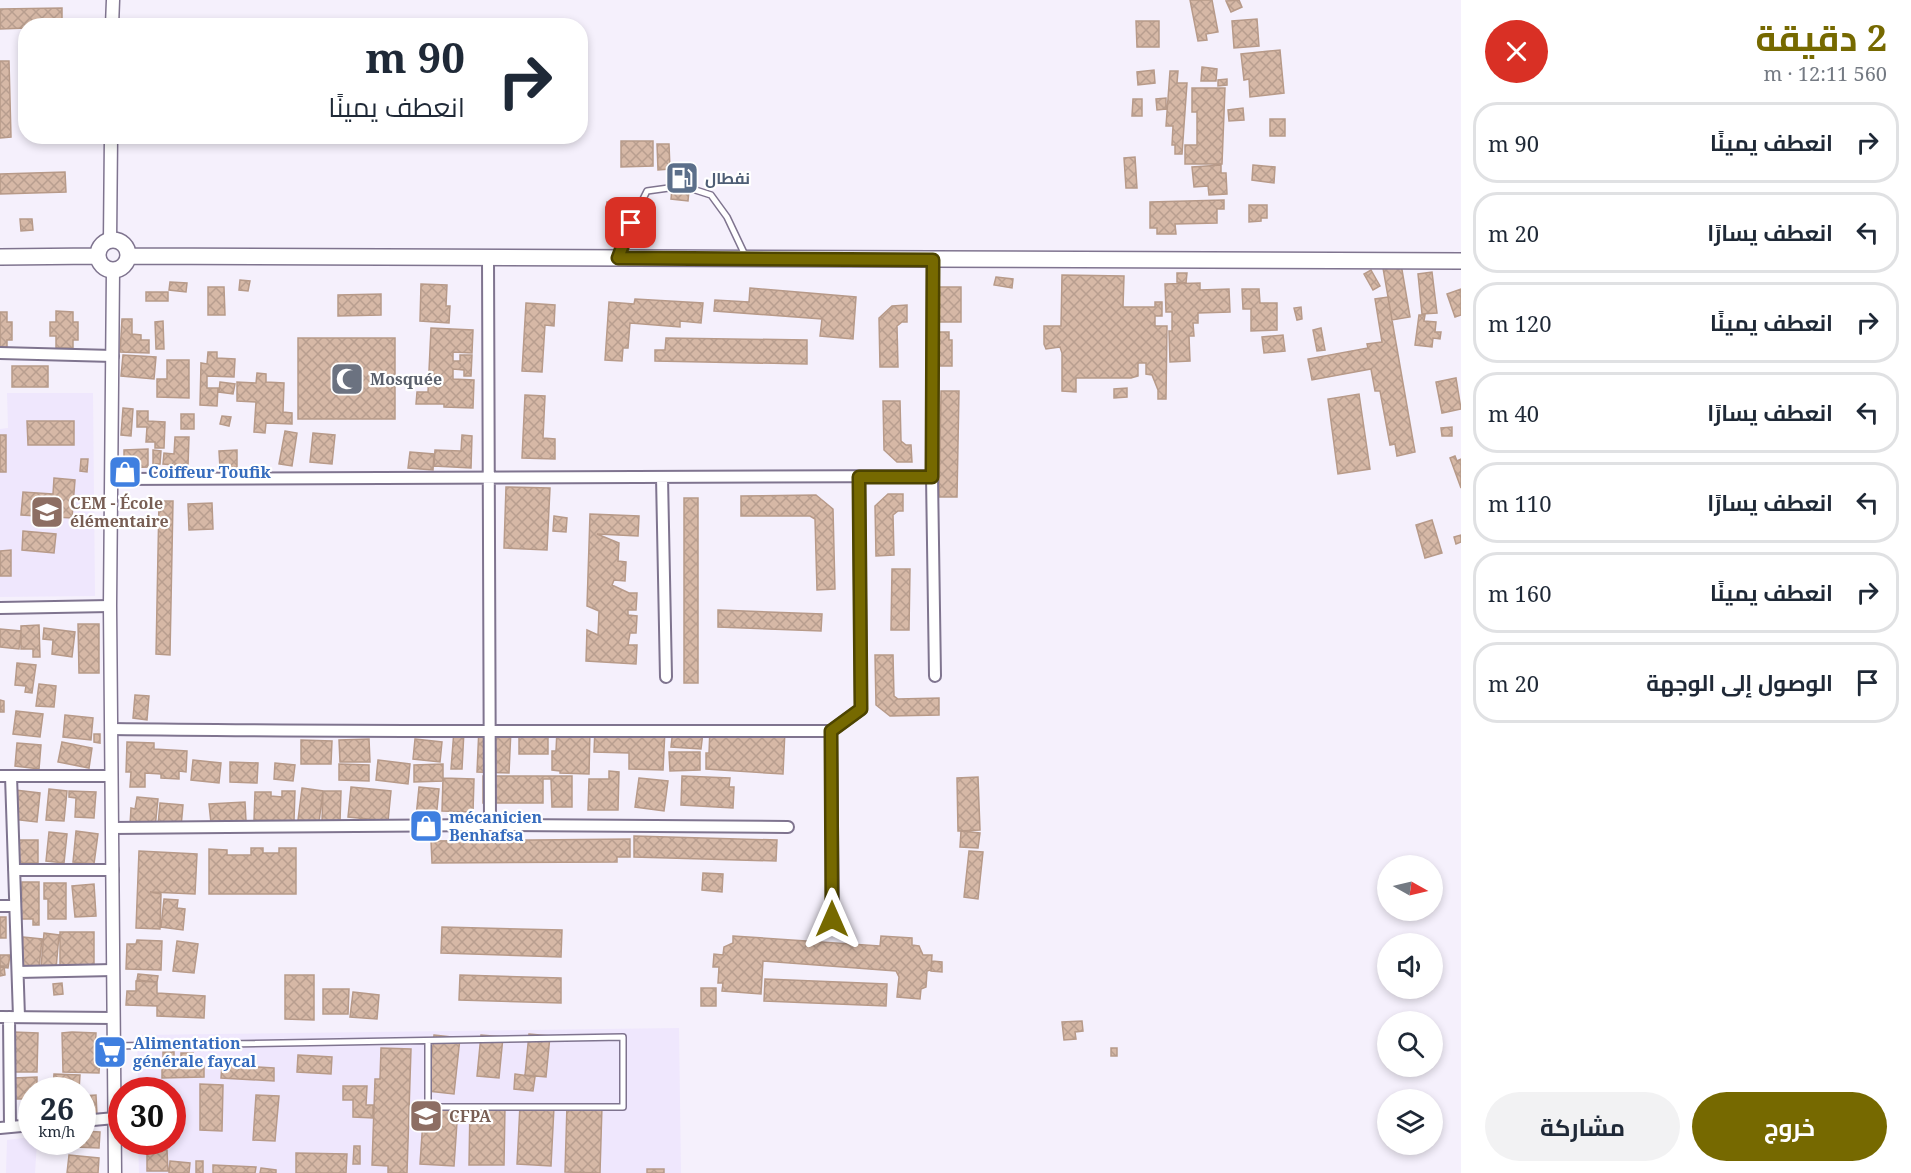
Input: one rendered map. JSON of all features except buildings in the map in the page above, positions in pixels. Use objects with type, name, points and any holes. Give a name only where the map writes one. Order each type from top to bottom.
[{"type":"main road","points":[[110,241],[124,245],[128,256],[124,265],[113,270],[104,267],[99,256],[102,246],[110,241]]},
{"type":"main road","points":[[0,257],[99,256]]},
{"type":"main road","points":[[128,256],[1461,261]]},
{"type":"street","points":[[112,0],[112,18]]},
{"type":"street","points":[[110,241],[111,144]]},
{"type":"street","points":[[489,258],[490,825]]},
{"type":"street","points":[[933,260],[934,676]]},
{"type":"street","points":[[113,270],[111,729],[114,1077]]},
{"type":"street","points":[[0,353],[113,356]]},
{"type":"street","points":[[662,477],[666,677]]},
{"type":"street","points":[[111,729],[340,732],[831,731],[861,709],[859,477]]},
{"type":"street","points":[[113,479],[932,477]]},
{"type":"street","points":[[0,608],[111,606]]},
{"type":"street","points":[[831,731],[832,919]]},
{"type":"street","points":[[5,1127],[9,1017],[18,972],[14,870],[5,776],[112,776]]},
{"type":"street","points":[[112,828],[490,825],[788,827]]},
{"type":"street","points":[[14,870],[113,870]]},
{"type":"street","points":[[0,906],[15,906]]},
{"type":"street","points":[[18,972],[113,970]]},
{"type":"street","points":[[9,1017],[114,1018]]},
{"type":"street","points":[[115,1155],[115,1173]]},
{"type":"lane","points":[[618,258],[631,223],[647,191],[683,186],[711,195],[727,217],[747,259]]},
{"type":"lane","points":[[114,1046],[623,1037],[623,1107],[428,1107],[428,1041]]},
{"type":"shaded area","name":"CEM - École élémentaire","points":[[7,393],[93,393],[95,596],[0,597],[0,429],[8,428]]},
{"type":"shaded area","name":"CFPA","points":[[679,1028],[681,1173],[139,1173],[138,1155],[186,1155],[186,1077],[138,1077],[137,1035]]},
{"type":"shaded area","points":[[18,1139],[18,1155],[36,1155],[35,1173],[6,1173],[7,1140]]},
{"type":"place","name":"نفطال","points":[[682,178]]},
{"type":"place","name":"Mosquée","points":[[347,379]]},
{"type":"place","name":"Coiffeur Toufik","points":[[125,472]]},
{"type":"place","name":"CEM - École élémentaire","points":[[47,512]]},
{"type":"place","name":"mécanicien Benhafsa","points":[[426,826]]},
{"type":"place","name":"Alimentation générale faycal","points":[[110,1052]]},
{"type":"place","name":"CFPA","points":[[426,1116]]},
{"type":"route","points":[[631,223],[618,258],[933,260],[932,477],[859,477],[861,709],[831,731],[832,919]]}]
